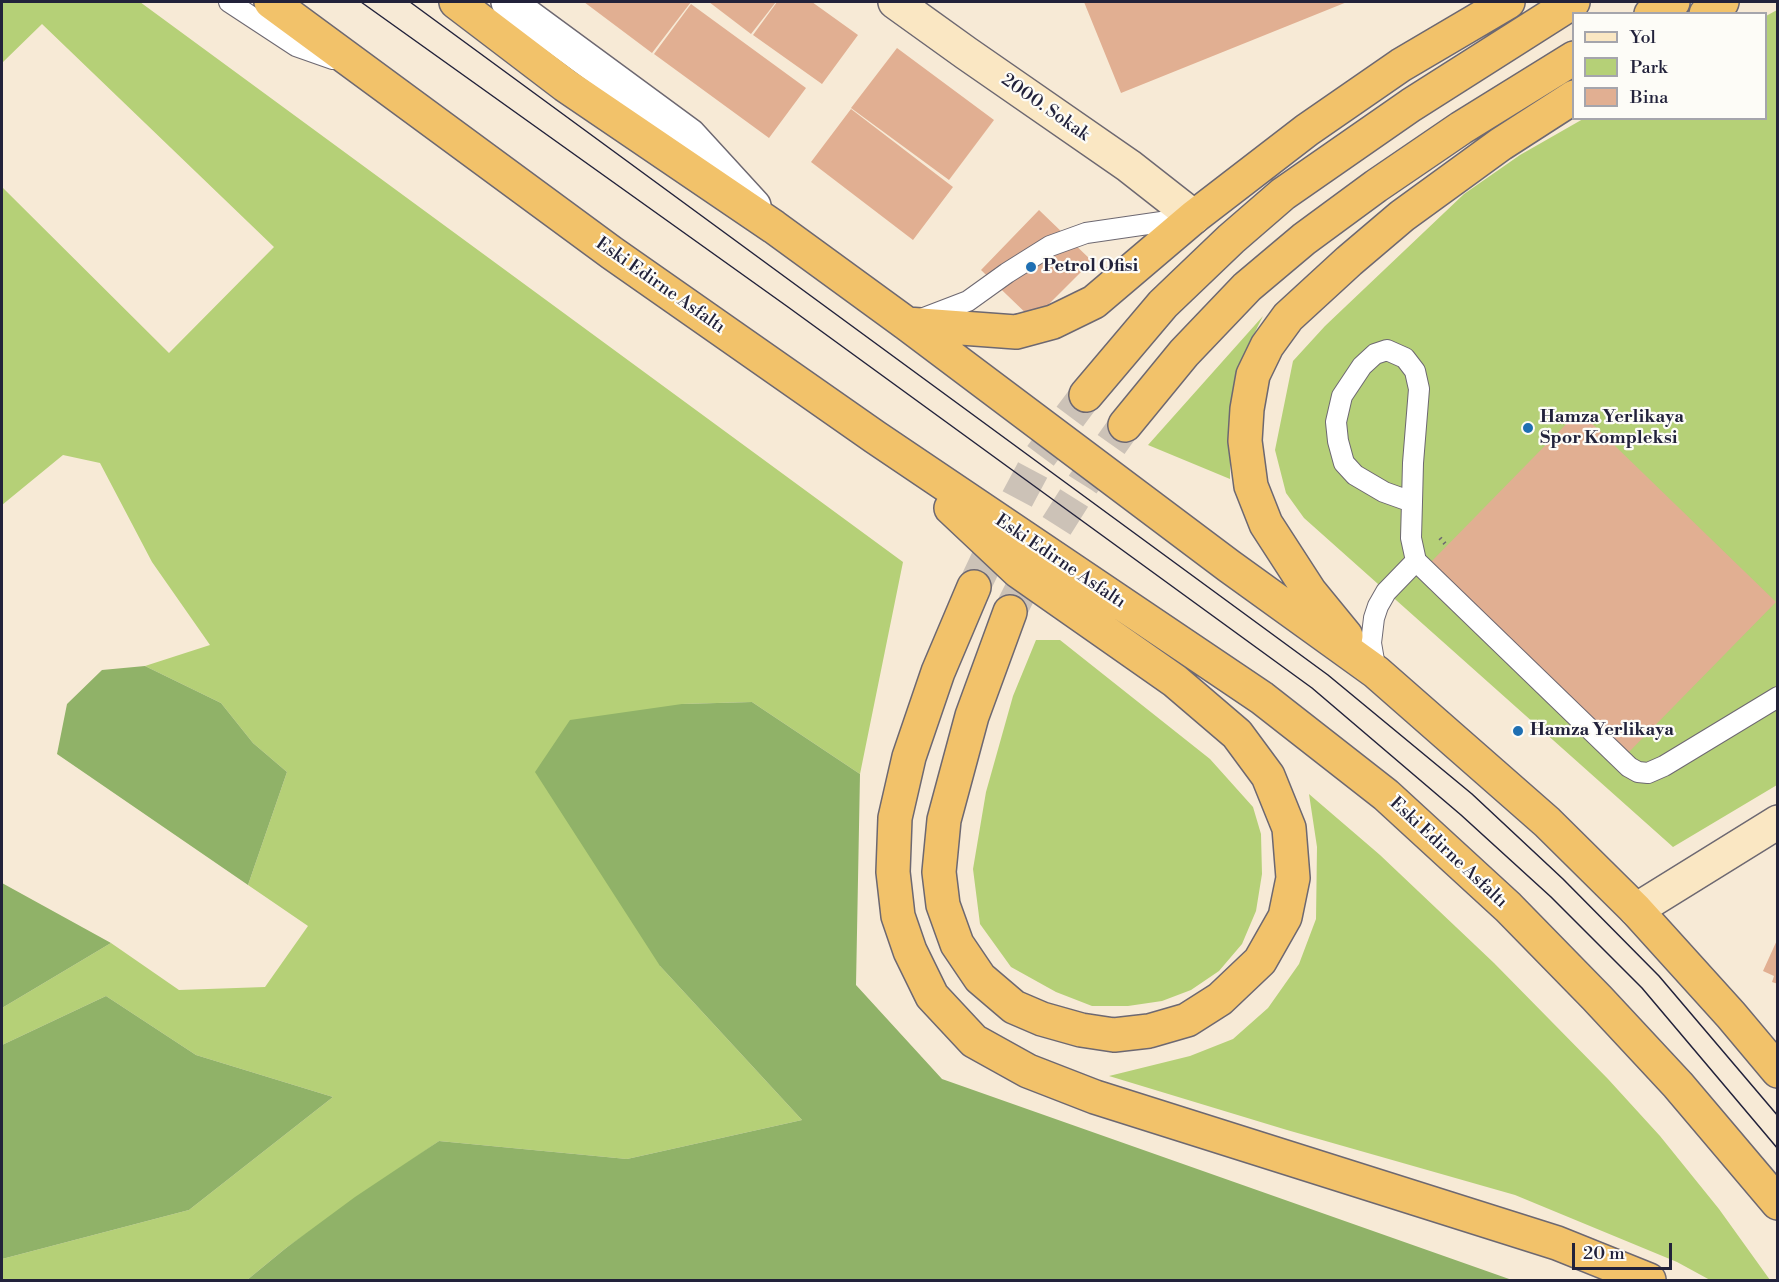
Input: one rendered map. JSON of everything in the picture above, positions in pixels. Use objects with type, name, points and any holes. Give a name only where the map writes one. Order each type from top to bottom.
[{"type":"highway","name":"Eski Edirne Asfaltı","points":[[271,2],[612,253],[875,437],[1262,698],[1386,795],[1508,907],[1598,998],[1678,1086],[1778,1203]]},
{"type":"highway","points":[[456,2],[565,85],[774,227],[1229,566],[1376,672],[1547,822],[1636,910],[1778,1071]]},
{"type":"highway","points":[[907,324],[1016,332],[1053,322],[1095,302],[1194,217],[1307,130],[1401,65],[1508,2]]},
{"type":"highway","points":[[1086,395],[1163,304],[1231,239],[1283,194],[1411,105],[1573,2]]},
{"type":"highway","points":[[1655,12],[1673,2]]},
{"type":"highway","points":[[1709,12],[1722,2]]},
{"type":"highway","points":[[1125,425],[1184,353],[1247,287],[1304,239],[1461,128],[1572,59]]},
{"type":"highway","points":[[1376,672],[1310,592],[1266,524],[1251,486],[1245,441],[1247,409],[1254,375],[1267,346],[1288,317],[1349,261],[1402,216],[1465,170],[1572,98]]},
{"type":"highway","points":[[875,437],[1018,571],[1175,681],[1237,734],[1268,776],[1289,828],[1293,878],[1285,917],[1260,961],[1220,999],[1187,1020],[1149,1031],[1114,1035],[1081,1030],[1042,1019],[1014,1007],[980,978],[957,944],[943,905],[939,872],[944,820],[972,716],[1010,612]]},
{"type":"highway","points":[[974,587],[938,672],[909,757],[895,818],[893,872],[898,916],[910,951],[932,996],[974,1041],[1028,1071],[1095,1097],[1546,1240],[1648,1281]]},
{"type":"street","points":[[508,2],[689,135],[774,227]]},
{"type":"street","name":"2000. Sokak","points":[[895,2],[1129,166],[1194,217]]},
{"type":"street","points":[[1636,910],[1778,822]]},
{"type":"lane","points":[[229,2],[296,46],[366,71]]},
{"type":"lane","points":[[907,324],[968,301],[1050,246],[1086,233],[1194,217]]},
{"type":"lane","points":[[1412,502],[1384,492],[1355,475],[1344,463],[1338,441],[1336,422],[1341,396],[1362,366],[1375,354],[1387,350],[1405,358],[1416,371],[1419,389],[1413,463],[1412,502],[1411,538],[1416,561],[1629,767],[1638,772],[1648,773],[1664,766],[1778,697]]},
{"type":"lane","points":[[1376,672],[1371,643],[1378,606],[1386,592],[1416,561]]},
{"type":"green space","points":[[2,2],[140,2],[903,562],[860,774],[752,702],[682,704],[660,966],[802,1120],[627,1159],[439,1141],[286,1248],[247,1280],[2,1280],[2,1259],[189,1210],[333,1097],[196,1055],[106,996],[2,1045],[2,1008],[111,943],[179,990],[265,987],[308,926],[248,885],[287,772],[253,743],[221,703],[145,666],[210,645],[152,562],[100,463],[63,455],[2,505],[2,187],[169,353],[274,247],[42,24],[2,63]]},
{"type":"green space","name":"Hamza Yerlikaya Spor Kompleksi","points":[[1777,10],[1777,785],[1673,847],[1304,518],[1286,493],[1275,450],[1293,361],[1325,326],[1464,194],[1520,155],[1581,120],[1767,120],[1767,15]]},
{"type":"green space","points":[[1263,316],[1249,344],[1237,377],[1230,409],[1230,479],[1148,445]]},
{"type":"green space","points":[[1036,640],[1060,640],[1210,759],[1253,807],[1261,834],[1262,874],[1256,911],[1242,944],[1219,971],[1191,990],[1162,1001],[1128,1006],[1092,1006],[1056,992],[1011,967],[980,924],[973,869],[986,792],[1013,696]]},
{"type":"green space","points":[[145,666],[221,703],[253,743],[287,772],[248,885],[57,754],[67,704],[102,670]]},
{"type":"green space","points":[[752,702],[860,774],[856,985],[942,1079],[1512,1280],[247,1280],[355,1197],[439,1141],[627,1159],[802,1120],[660,966],[535,772],[570,720],[682,704]]},
{"type":"green space","points":[[1309,794],[1380,855],[1494,963],[1608,1079],[1660,1136],[1719,1209],[1770,1280],[1710,1280],[1677,1262],[1515,1195],[1109,1076],[1190,1056],[1233,1039],[1268,1008],[1299,964],[1316,919],[1317,847]]},
{"type":"green space","points":[[2,883],[111,943],[2,1008]]},
{"type":"green space","points":[[106,996],[196,1055],[333,1097],[189,1210],[2,1259],[2,1045]]},
{"type":"building","points":[[584,2],[691,2],[652,53]]},
{"type":"building","points":[[709,2],[776,2],[751,34]]},
{"type":"building","points":[[777,2],[812,2],[858,35],[822,84],[753,35]]},
{"type":"building","points":[[1084,2],[1347,2],[1121,93]]},
{"type":"building","points":[[691,4],[806,88],[769,138],[654,54]]},
{"type":"building","points":[[897,48],[994,120],[949,180],[851,108]]},
{"type":"building","points":[[851,109],[953,187],[913,240],[811,162]]},
{"type":"building","points":[[1039,210],[1092,261],[1033,320],[981,270]]},
{"type":"building","points":[[1579,411],[1776,602],[1627,754],[1430,563]]},
{"type":"building","points":[[1778,938],[1778,984],[1772,982],[1774,976],[1763,971]]},
{"type":"tunnel","points":[[974,587],[1039,458],[1086,395]]},
{"type":"tunnel","points":[[1010,612],[1040,552],[1083,484],[1125,425]]},
{"type":"tram line","points":[[361,2],[788,307],[1312,688],[1461,815],[1551,897],[1642,988],[1778,1149]]},
{"type":"tram line","points":[[410,2],[1328,675],[1472,794],[1563,879],[1659,976],[1778,1116]]},
{"type":"place","name":"Petrol Ofisi","points":[[1031,267]]},
{"type":"place","name":"Hamza Yerlikaya Spor Kompleksi","points":[[1528,428]]},
{"type":"place","name":"Hamza Yerlikaya","points":[[1518,731]]}]
